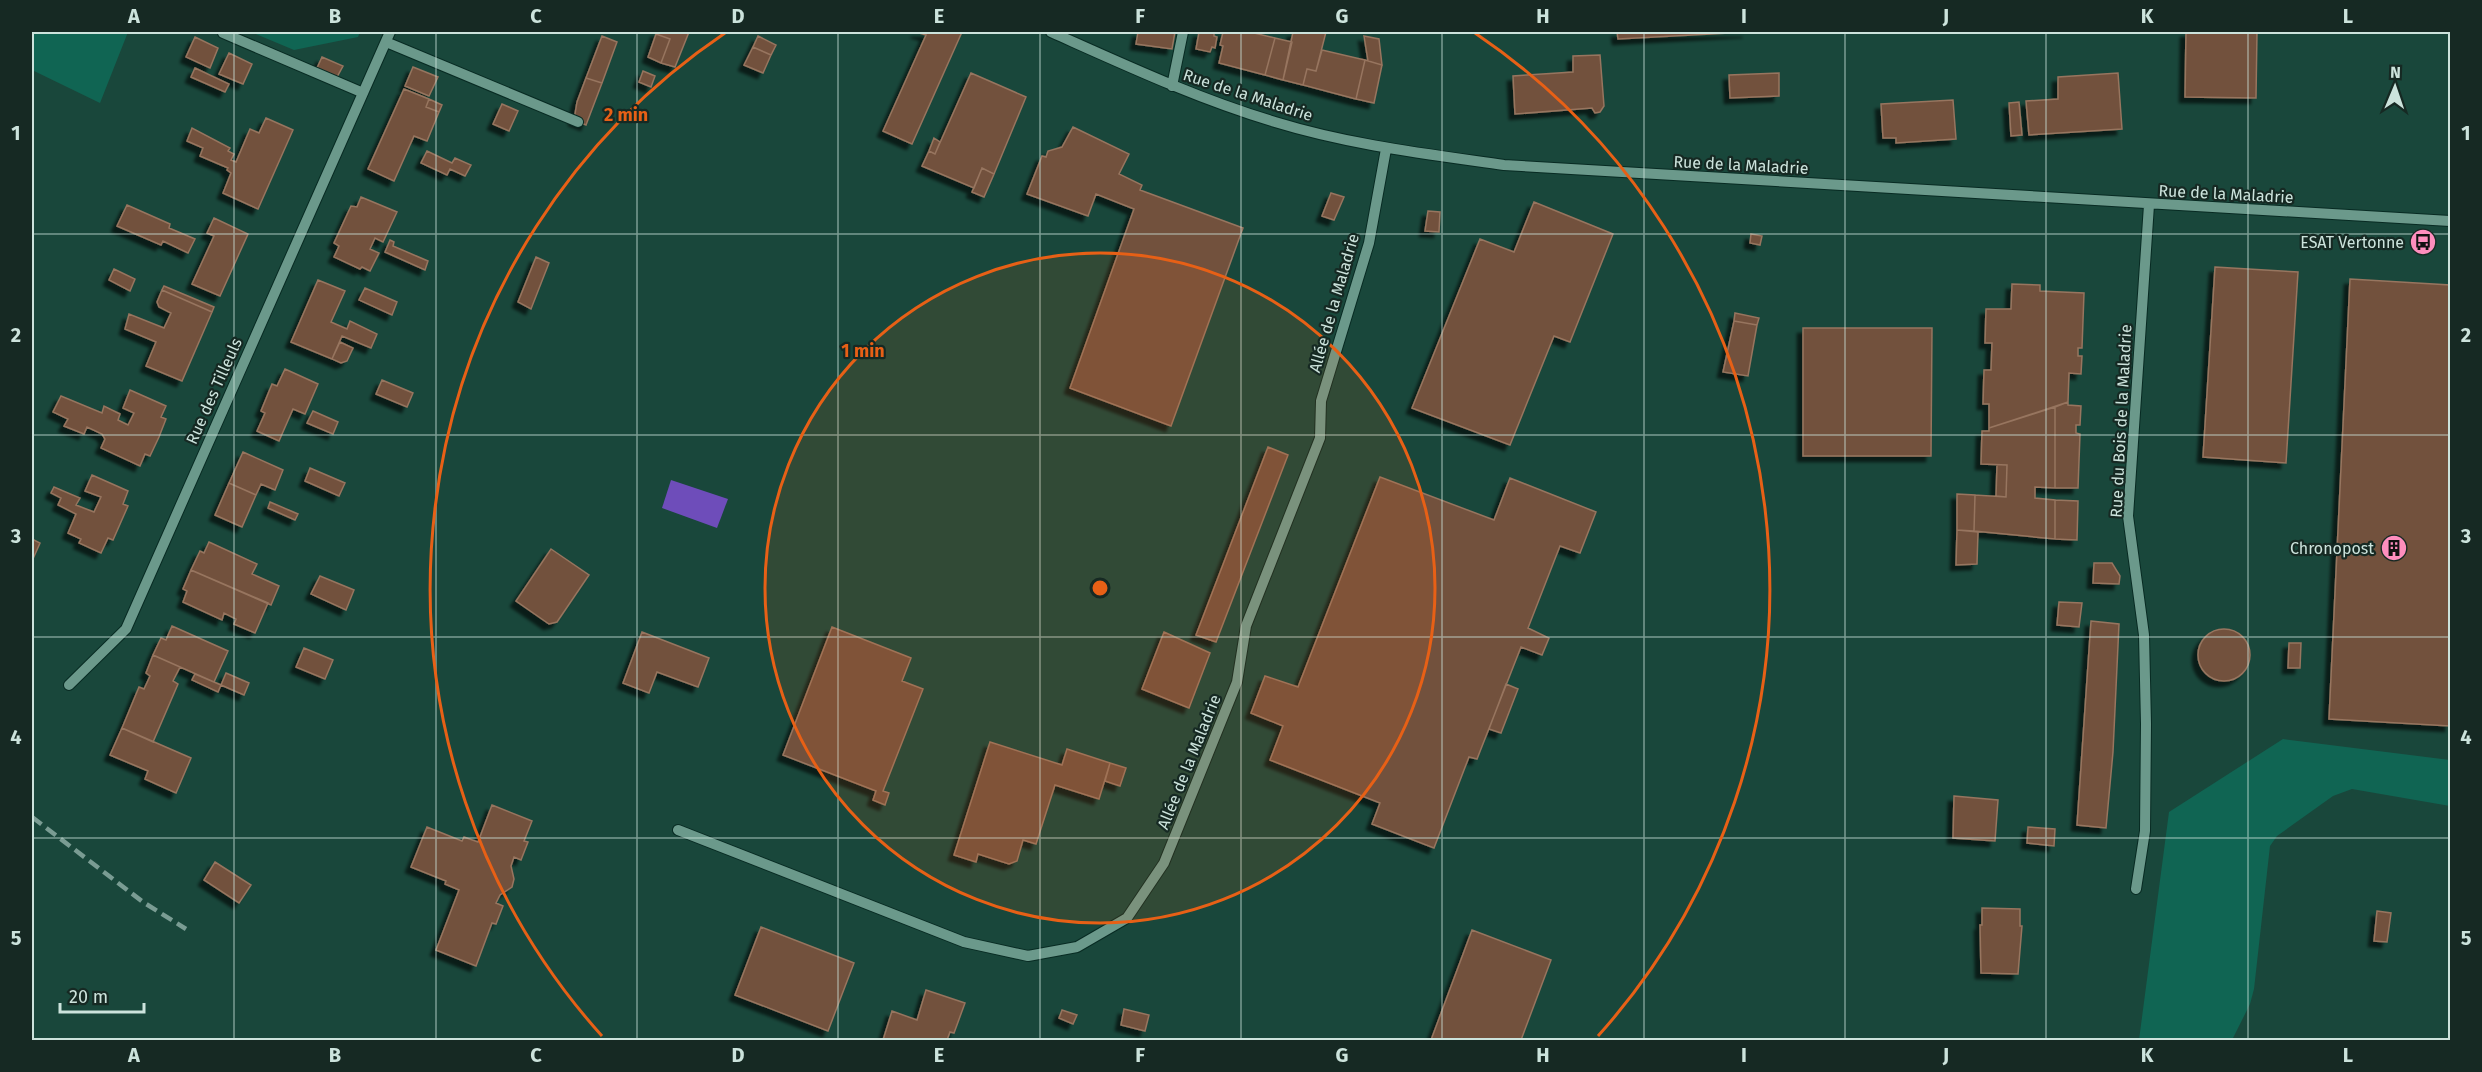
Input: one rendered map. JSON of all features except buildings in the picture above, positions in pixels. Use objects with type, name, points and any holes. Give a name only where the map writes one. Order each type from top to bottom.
[{"type":"street","name":"Rue de la Maladrie","points":[[1051,32],[1172,86],[1276,122],[1386,149],[1504,165],[2149,205],[2451,221]]},
{"type":"street","points":[[1172,86],[1183,32]]},
{"type":"street","points":[[223,33],[361,92]]},
{"type":"street","name":"Rue des Tilleuls","points":[[69,686],[126,629],[361,92],[388,37],[578,122]]},
{"type":"street","name":"Allée de la Maladrie","points":[[678,830],[964,942],[1028,956],[1077,947],[1127,918],[1164,863],[1212,746],[1237,682],[1246,626],[1320,438],[1321,400],[1369,243],[1386,149]]},
{"type":"street","name":"Rue du Bois de la Maladrie","points":[[2136,890],[2145,831],[2146,712],[2144,635],[2128,516],[2149,205]]},
{"type":"green space","points":[[32,32],[128,32],[100,103],[32,70]]},
{"type":"green space","points":[[251,32],[360,32],[358,37],[294,50]]},
{"type":"green space","points":[[2283,739],[2450,760],[2450,806],[2352,789],[2333,796],[2277,836],[2270,846],[2254,989],[2250,1004],[2232,1040],[2139,1040],[2169,812]]},
{"type":"shaded area","points":[[671,480],[728,499],[717,528],[662,508]]},
{"type":"railway","points":[[32,817],[143,902],[186,929]]},
{"type":"place","name":"ESAT Vertonne","points":[[2423,242]]},
{"type":"place","name":"Chronopost","points":[[2394,548]]}]
